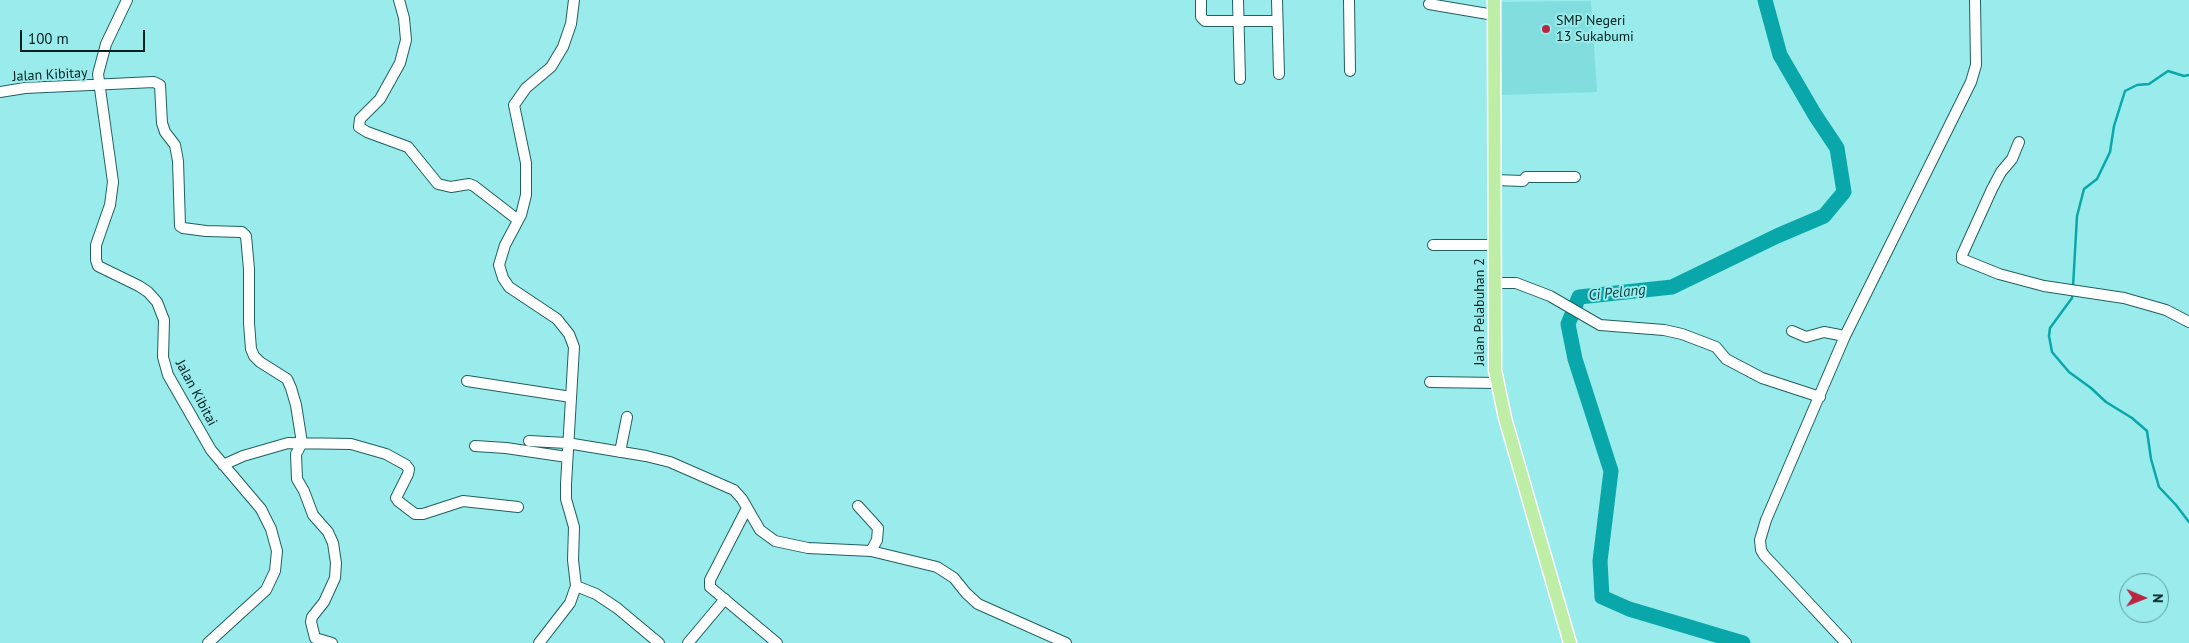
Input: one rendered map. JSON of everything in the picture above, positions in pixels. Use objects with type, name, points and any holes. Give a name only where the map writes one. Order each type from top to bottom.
[{"type":"main road","name":"Jalan Pelabuhan 2","points":[[1494,0],[1495,245],[1493,355],[1505,418],[1570,643]]},
{"type":"street","name":"Jalan Kibitai","points":[[127,0],[114,23],[100,60],[98,74],[113,182],[110,205],[96,245],[96,260],[98,266],[139,286],[157,302],[164,320],[164,366],[198,429],[223,465],[255,500],[267,520],[275,541],[276,561],[272,580],[266,590],[208,643]]},
{"type":"street","points":[[399,0],[404,18],[406,40],[400,63],[380,99],[360,119],[359,127],[367,132],[408,147],[438,184],[451,187],[469,184],[474,186],[518,220]]},
{"type":"street","points":[[539,643],[570,603],[576,586],[573,560],[574,527],[566,499],[567,443],[575,354],[569,334],[557,319],[515,293],[506,284],[500,272],[501,254],[518,220],[526,195],[527,174],[524,150],[514,105],[521,94],[550,67],[559,53],[571,24],[574,0]]},
{"type":"street","points":[[1201,0],[1202,16],[1205,21],[1277,22]]},
{"type":"street","points":[[1238,0],[1240,79]]},
{"type":"street","points":[[1276,0],[1278,74]]},
{"type":"street","points":[[1349,0],[1350,71]]},
{"type":"street","points":[[1846,643],[1771,563],[1764,555],[1760,546],[1766,520],[1845,336],[1970,82],[1976,65],[1975,0]]},
{"type":"street","points":[[1429,4],[1494,15]]},
{"type":"street","name":"Jalan Kibitay","points":[[1,92],[25,88],[159,83],[163,128],[175,145],[177,152],[180,226],[206,231],[242,232],[246,236],[249,269],[251,350],[260,362],[287,379],[296,405],[302,443]]},
{"type":"street","points":[[2019,142],[2012,159],[2001,172],[1992,189],[1962,255],[1962,259],[1999,274],[2044,286],[2124,298],[2166,310],[2189,322]]},
{"type":"street","points":[[1495,180],[1523,181],[1526,177],[1575,177]]},
{"type":"street","points":[[1433,245],[1495,245]]},
{"type":"street","points":[[1494,283],[1516,283],[1550,296],[1604,326],[1654,329],[1682,334],[1718,348],[1726,359],[1762,378],[1820,397]]},
{"type":"street","points":[[1792,331],[1806,337],[1824,332],[1845,336]]},
{"type":"street","points":[[467,381],[571,397]]},
{"type":"street","points":[[1430,382],[1497,383]]},
{"type":"street","points":[[620,452],[627,417]]},
{"type":"street","points":[[529,440],[567,443],[670,462],[728,487],[738,494],[760,530],[769,538],[780,543],[808,548],[871,551],[937,567],[954,578],[978,604],[1060,642]]},
{"type":"street","points":[[223,465],[243,456],[288,442],[339,443],[362,446],[386,454],[406,465],[409,469],[408,474],[397,499],[418,515],[458,502],[518,507]]},
{"type":"street","points":[[302,443],[296,454],[297,479],[304,490],[312,515],[328,532],[332,543],[337,573],[324,602],[312,617],[311,622],[315,638],[332,643]]},
{"type":"street","points":[[475,446],[506,448],[567,457]]},
{"type":"street","points":[[858,506],[878,528],[877,540],[871,551]]},
{"type":"street","points":[[747,508],[709,584],[711,589],[777,643]]},
{"type":"street","points":[[576,586],[596,594],[617,608],[659,643]]},
{"type":"street","points":[[688,643],[725,599]]},
{"type":"shaded area","name":"SMP Negeri 13 Sukabumi","points":[[1591,1],[1597,92],[1501,95],[1499,2]]},
{"type":"waterway","name":"Ci Pelang","points":[[1743,643],[1629,609],[1602,597],[1600,561],[1611,471],[1575,359],[1568,324],[1579,297],[1672,287],[1777,236],[1824,216],[1844,192],[1837,148],[1815,115],[1780,55],[1765,0]]},
{"type":"waterway","points":[[2073,287],[2077,216],[2084,189],[2097,179],[2110,152],[2114,126],[2125,91],[2137,85],[2149,84],[2168,71],[2184,76],[2189,75]]},
{"type":"waterway","points":[[2073,292],[2072,298],[2050,328],[2049,336],[2052,352],[2069,372],[2106,402],[2132,418],[2147,431],[2151,459],[2159,487],[2189,522]]},
{"type":"place","name":"SMP Negeri 13 Sukabumi","points":[[1546,29]]}]
